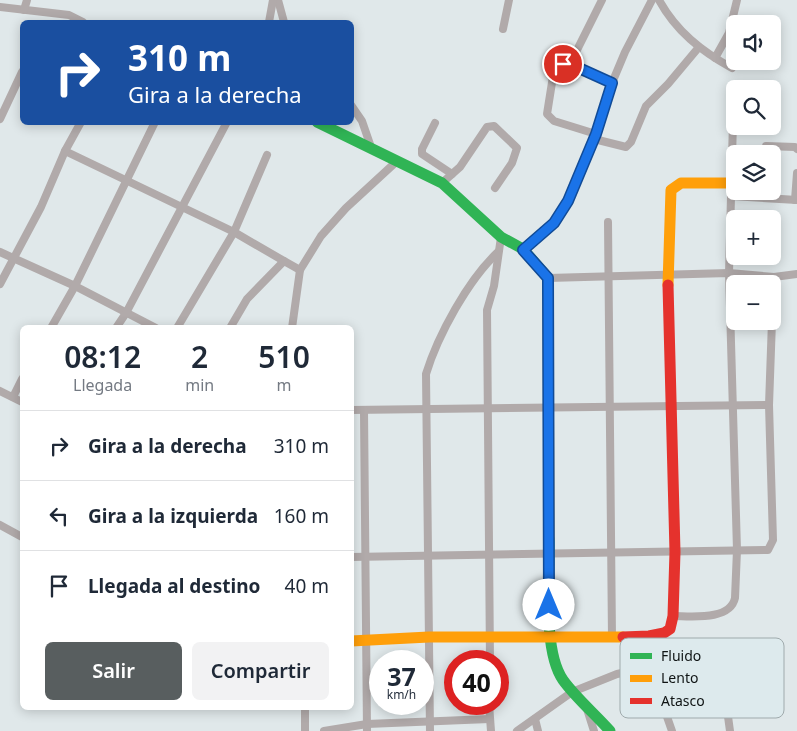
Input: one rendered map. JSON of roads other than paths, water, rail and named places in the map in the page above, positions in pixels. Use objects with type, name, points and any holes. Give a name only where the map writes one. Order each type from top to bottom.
[{"type":"street","points":[[24,10],[27,0]]},
{"type":"street","points":[[269,20],[274,0]]},
{"type":"street","points":[[278,0],[283,20]]},
{"type":"street","points":[[503,29],[509,0]]},
{"type":"street","points":[[570,64],[602,0]]},
{"type":"street","points":[[523,250],[561,214],[595,136],[612,83],[625,52],[652,0]]},
{"type":"street","points":[[660,0],[670,20],[699,47],[726,64]]},
{"type":"street","points":[[735,15],[737,0]]},
{"type":"street","points":[[0,7],[43,14],[69,15],[79,20]]},
{"type":"street","points":[[42,20],[43,14]]},
{"type":"street","points":[[715,58],[726,42]]},
{"type":"street","points":[[612,83],[570,64],[560,65],[554,70],[547,114],[554,121],[626,147],[646,106],[668,84],[699,47]]},
{"type":"street","points":[[0,119],[20,76]]},
{"type":"street","points":[[354,109],[362,121],[372,150]]},
{"type":"street","points":[[435,123],[422,149],[422,154],[452,174]]},
{"type":"street","points":[[0,284],[12,258],[41,207],[65,151],[79,125]]},
{"type":"street","points":[[53,325],[74,286],[154,125]]},
{"type":"street","points":[[118,325],[225,125]]},
{"type":"street","points":[[323,125],[396,162],[442,182],[501,237],[523,250],[548,278],[550,639],[554,663],[563,680],[572,692],[610,731]]},
{"type":"street","points":[[442,182],[460,167],[487,127],[494,126],[517,148],[512,163],[495,188]]},
{"type":"street","points":[[781,147],[795,147],[797,150]]},
{"type":"street","points":[[65,151],[234,232],[300,270]]},
{"type":"street","points":[[179,325],[234,232],[267,155]]},
{"type":"street","points":[[292,325],[300,270],[321,236],[346,208],[396,162]]},
{"type":"street","points":[[781,199],[796,200],[797,173]]},
{"type":"street","points":[[354,641],[429,637],[612,638],[664,633],[670,629],[673,616],[675,552],[668,274],[671,190],[681,183],[726,184]]},
{"type":"street","points":[[673,616],[709,615],[728,611],[733,606],[737,550],[732,405],[731,200]]},
{"type":"street","points":[[608,222],[612,638]]},
{"type":"street","points":[[490,650],[487,310],[494,286],[501,237]]},
{"type":"street","points":[[0,252],[74,286],[150,325]]},
{"type":"street","points":[[430,731],[426,374],[435,348],[486,263],[498,252]]},
{"type":"street","points":[[232,325],[247,299],[284,261]]},
{"type":"street","points":[[548,278],[609,274],[730,273],[752,275]]},
{"type":"street","points":[[781,276],[797,274]]},
{"type":"street","points":[[354,557],[768,550],[773,540],[769,406],[772,330]]},
{"type":"street","points":[[13,397],[20,383]]},
{"type":"street","points":[[0,391],[20,401]]},
{"type":"street","points":[[354,410],[769,406]]},
{"type":"street","points":[[364,410],[365,556],[368,640],[367,728]]},
{"type":"street","points":[[0,525],[20,536]]},
{"type":"street","points":[[517,731],[572,692],[620,673]]},
{"type":"street","points":[[587,707],[594,731]]},
{"type":"street","points":[[305,710],[305,731]]},
{"type":"street","points":[[489,715],[491,731]]},
{"type":"street","points":[[667,718],[672,731]]},
{"type":"street","points":[[728,718],[730,731]]},
{"type":"street","points":[[324,731],[489,719]]},
{"type":"street","points":[[535,720],[538,731]]}]
